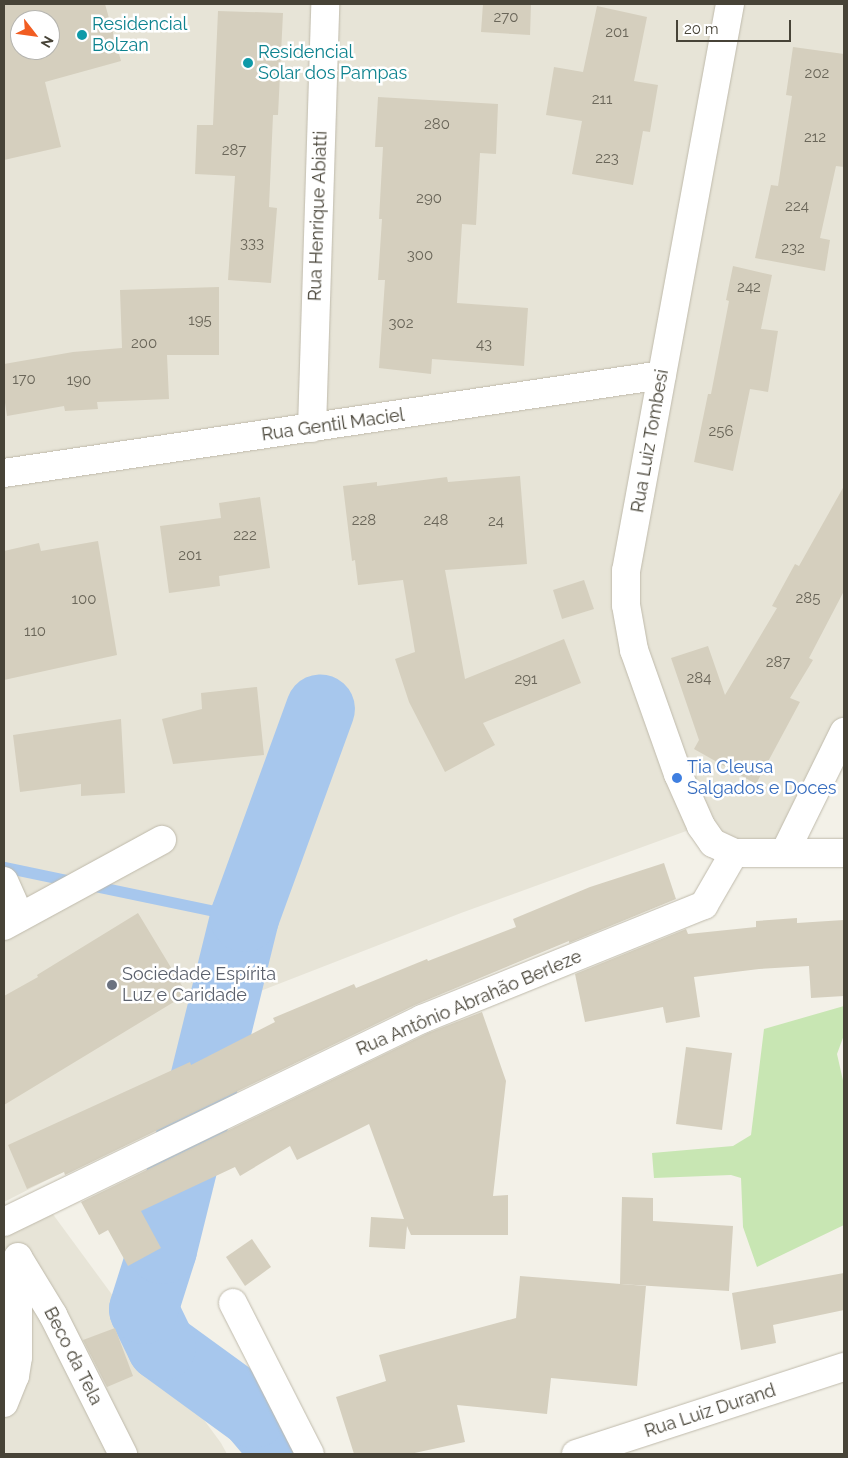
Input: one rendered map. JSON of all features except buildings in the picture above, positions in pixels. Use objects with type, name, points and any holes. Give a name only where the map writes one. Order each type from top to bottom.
[{"type":"street","name":"Rua Henrique Abiatti","points":[[312,428],[325,4]]},
{"type":"street","name":"Rua Luiz Tombesi","points":[[730,4],[626,571],[626,605],[634,650],[678,774],[705,832],[713,843],[734,853]]},
{"type":"street","name":"Rua Gentil Maciel","points":[[4,473],[662,376]]},
{"type":"street","points":[[785,852],[844,732]]},
{"type":"street","points":[[4,881],[12,921],[162,840]]},
{"type":"street","points":[[734,853],[844,853]]},
{"type":"street","name":"Rua Antônio Abrahão Berleze","points":[[4,1223],[422,1018],[704,905],[734,853]]},
{"type":"street","name":"Beco da Tela","points":[[4,1223],[19,1259],[53,1315],[123,1454]]},
{"type":"street","name":"Beco da Tela","points":[[4,1403],[15,1376],[18,1357],[19,1259]]},
{"type":"street","points":[[233,1303],[310,1454]]},
{"type":"street","name":"Rua Luiz Durand","points":[[576,1454],[844,1368]]},
{"type":"shaded area","points":[[4,4],[844,4],[844,732],[785,852],[734,853],[700,826],[461,913],[201,1014],[169,1118],[4,1202]]},
{"type":"shaded area","points":[[41,1198],[221,1443],[227,1454],[4,1454],[4,1218]]},
{"type":"green space","points":[[844,1006],[844,1035],[837,1054],[844,1085],[844,1225],[757,1267],[743,1227],[741,1178],[731,1175],[654,1178],[652,1153],[733,1146],[751,1135],[764,1029]]},
{"type":"waterway","points":[[285,1454],[281,1446],[253,1413],[161,1346],[143,1309],[162,1249],[244,917],[320,708]]},
{"type":"waterway","points":[[4,867],[244,917]]},
{"type":"place","name":"Residencial Bolzan","points":[[82,35]]},
{"type":"place","name":"Residencial Solar dos Pampas","points":[[248,63]]},
{"type":"place","name":"Tia Cleusa Salgados e Doces","points":[[677,778]]},
{"type":"place","name":"Sociedade Espírita Luz e Caridade","points":[[112,985]]}]
